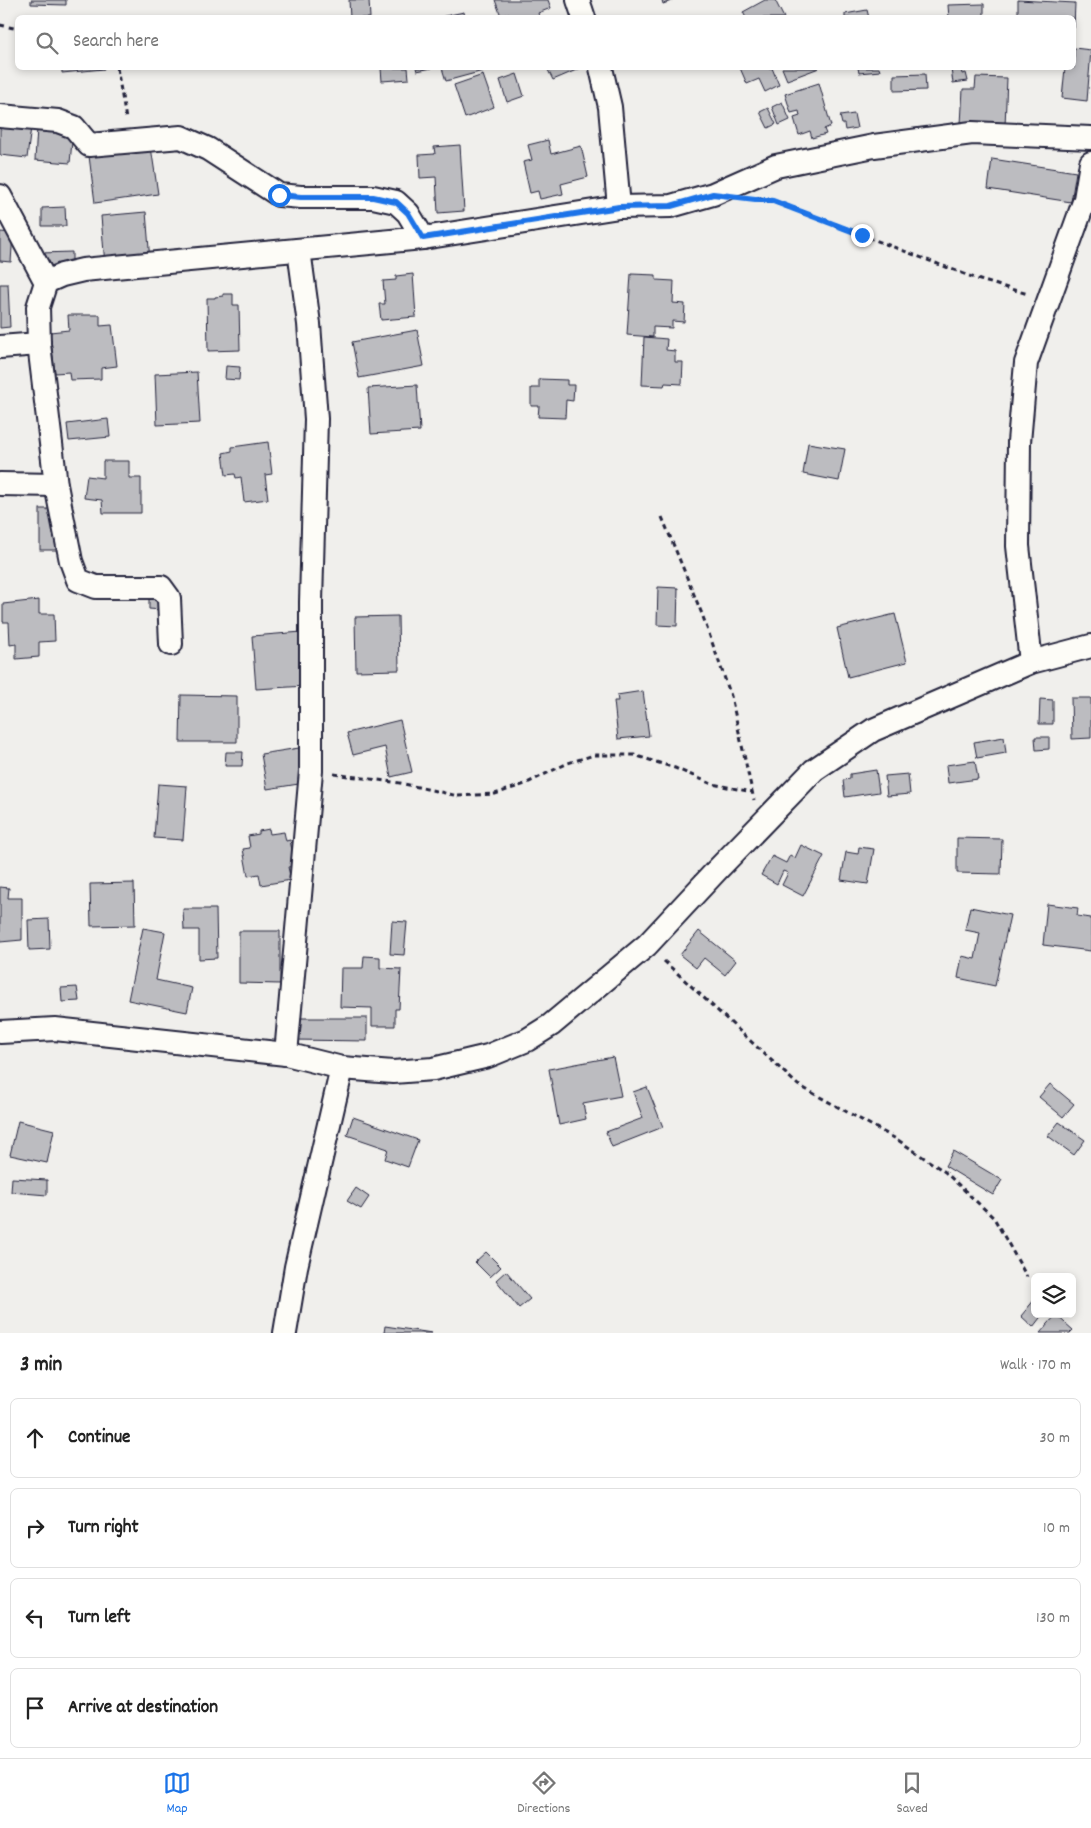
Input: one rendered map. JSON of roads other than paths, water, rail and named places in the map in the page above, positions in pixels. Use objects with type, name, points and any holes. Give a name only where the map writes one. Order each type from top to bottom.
[{"type":"street","points":[[578,0],[583,15]]},
{"type":"street","points":[[601,70],[610,107],[619,207]]},
{"type":"street","points":[[0,116],[58,121],[74,127],[89,145],[181,137],[208,149],[279,195],[301,197],[373,197],[396,202],[408,213],[423,238]]},
{"type":"street","points":[[46,282],[62,275],[84,270],[423,238],[619,207],[671,206],[713,194],[776,166],[874,146],[972,133],[1091,138]]},
{"type":"street","points":[[1031,662],[1018,546],[1019,442],[1026,363],[1085,199],[1091,163]]},
{"type":"street","points":[[0,196],[46,282],[38,307],[38,344],[56,485],[71,561],[78,580],[96,587],[161,587],[169,598],[171,644]]},
{"type":"street","points":[[286,1054],[311,771],[311,602],[316,419],[309,324],[298,250]]},
{"type":"street","points":[[0,347],[38,344]]},
{"type":"street","points":[[0,484],[56,485]]},
{"type":"street","points":[[0,1032],[55,1029],[286,1054],[342,1068],[393,1072],[432,1069],[488,1056],[527,1040],[551,1025],[647,945],[814,770],[873,730],[1031,662],[1091,646]]},
{"type":"street","points":[[285,1333],[296,1267],[342,1068]]}]
